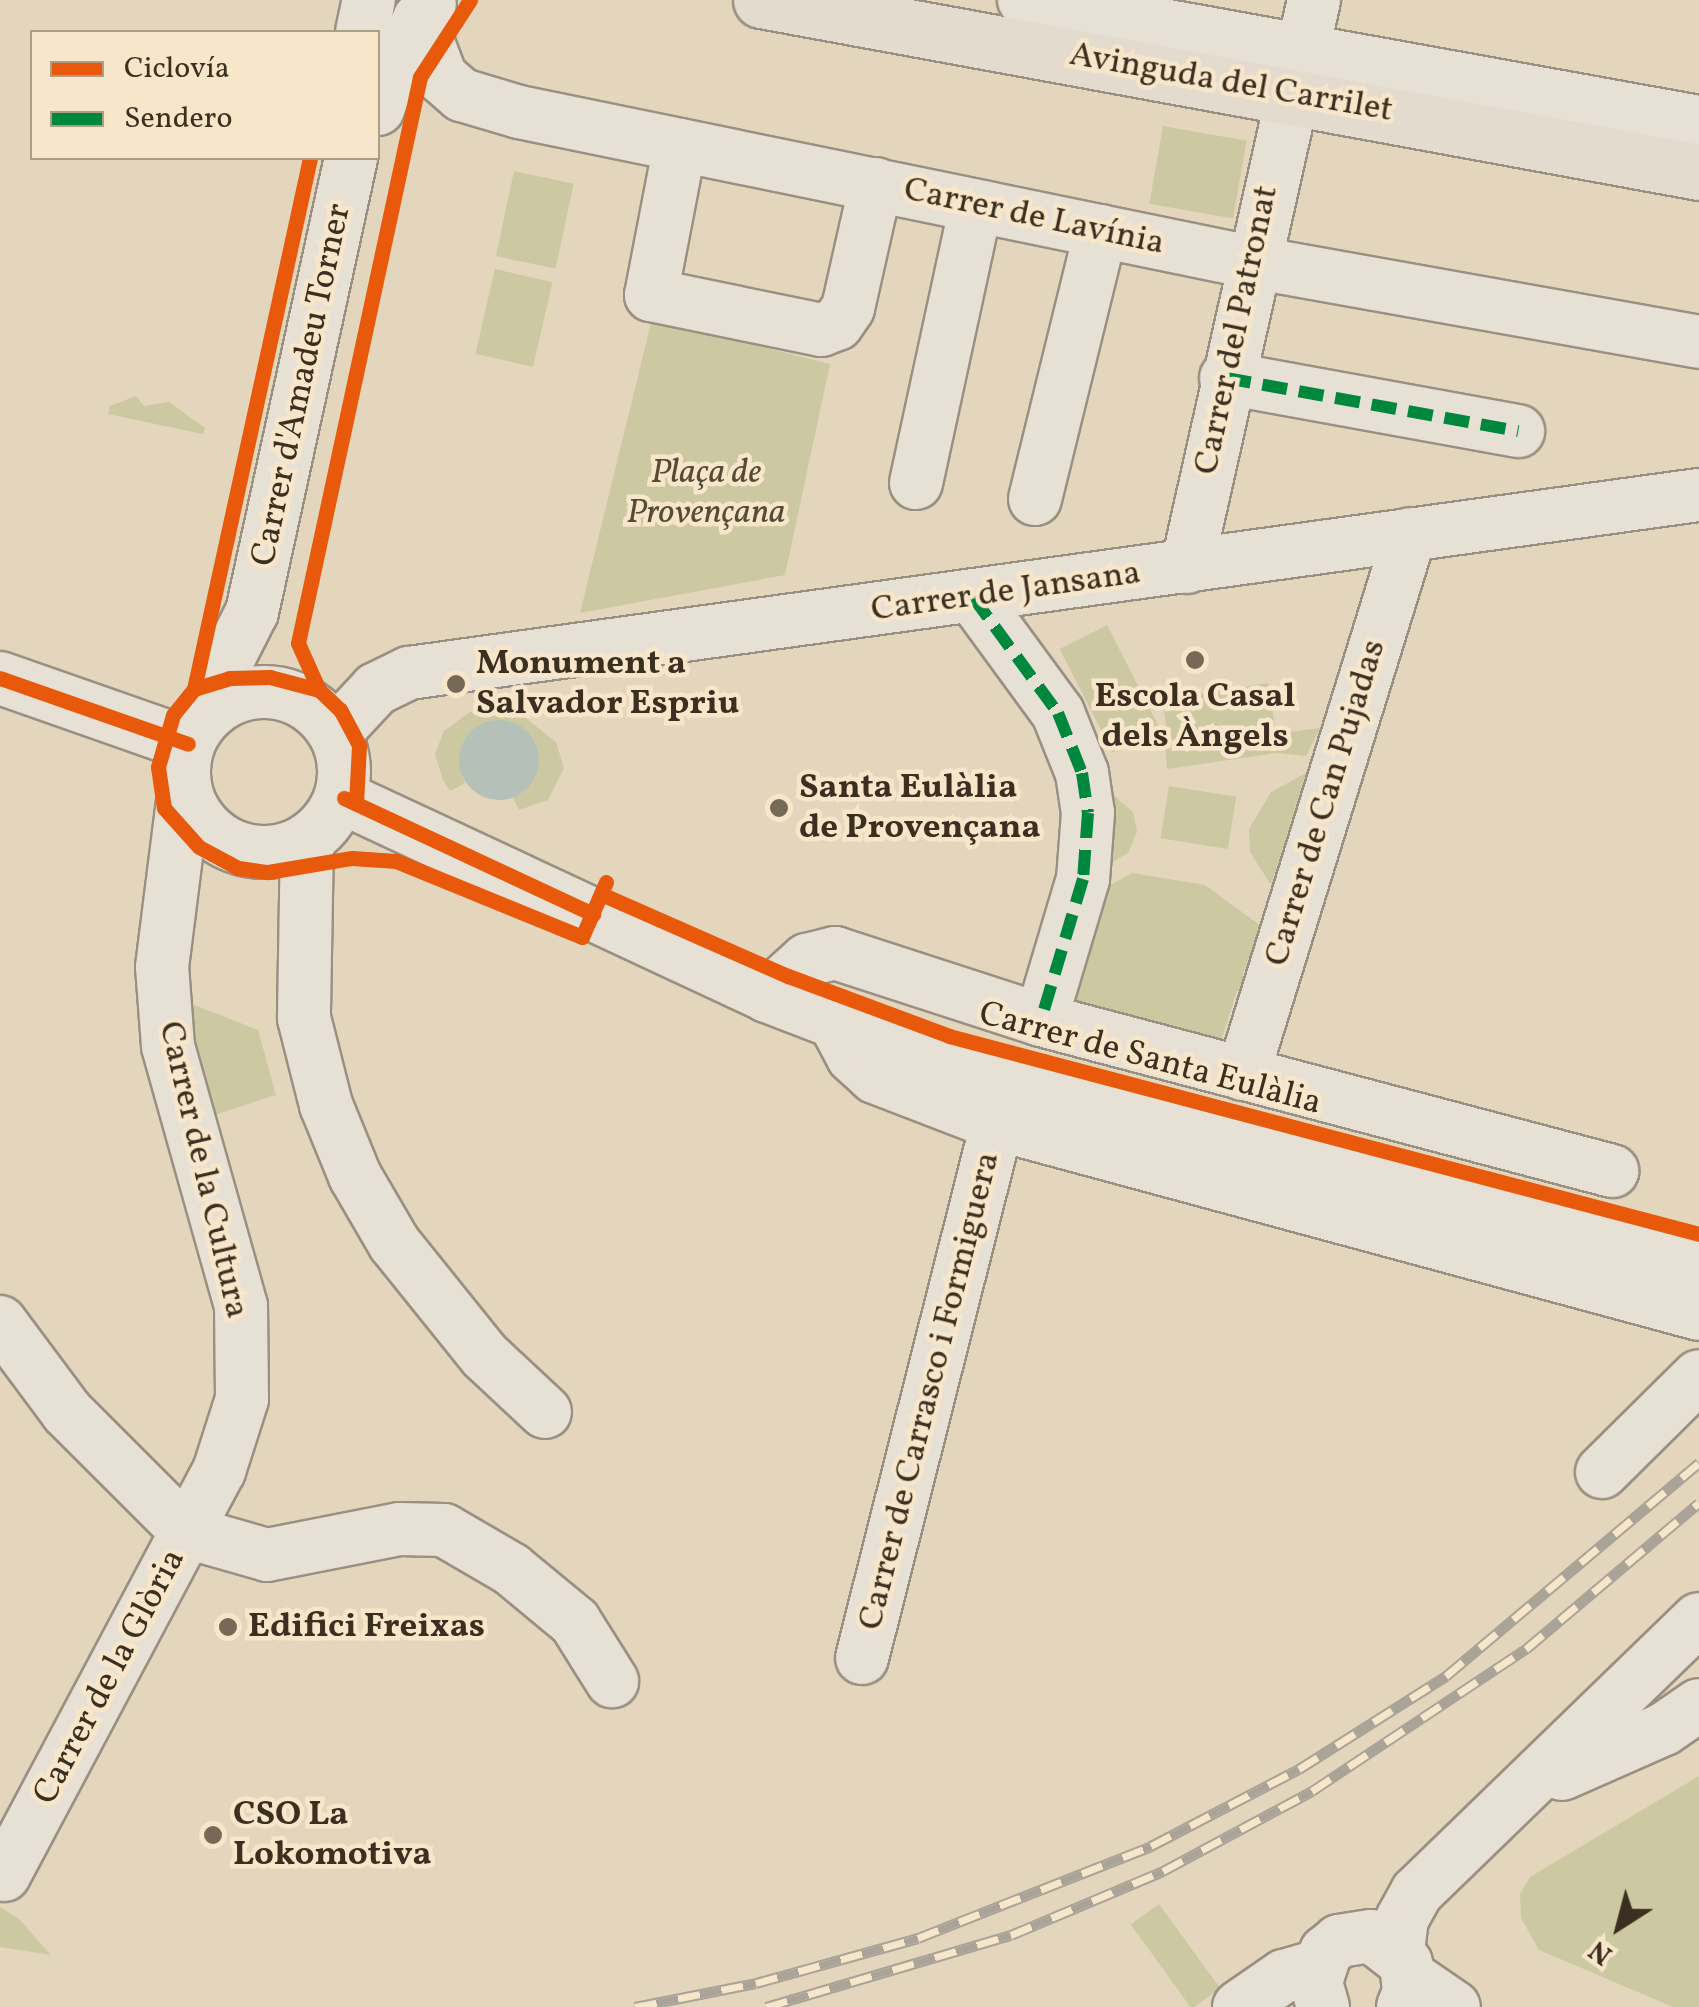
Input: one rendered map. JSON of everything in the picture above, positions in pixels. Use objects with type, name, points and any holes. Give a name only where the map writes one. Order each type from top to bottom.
[{"type":"main road","name":"Avinguda del Carrilet","points":[[761,0],[1296,72],[1699,172]]},
{"type":"street","points":[[362,30],[370,0]]},
{"type":"street","name":"Avinguda del Carrilet","points":[[1024,0],[1296,72],[1699,122]]},
{"type":"street","name":"Carrer del Patronat","points":[[1187,567],[1251,262],[1314,0]]},
{"type":"street","points":[[380,106],[427,9]]},
{"type":"street","name":"Carrer de Lavínia","points":[[427,9],[432,63],[462,95],[680,145],[1251,262],[1699,342]]},
{"type":"street","points":[[680,145],[650,295],[821,330],[837,324],[848,308],[876,184]]},
{"type":"street","name":"Carrer d'Amadeu Torner","points":[[195,747],[220,674],[252,612],[352,160]]},
{"type":"street","points":[[916,483],[976,206]]},
{"type":"street","points":[[1035,499],[1101,231]]},
{"type":"street","points":[[1226,378],[1518,431]]},
{"type":"street","name":"Carrer de Jansana","points":[[335,733],[376,689],[410,672],[973,598],[1697,494]]},
{"type":"street","name":"Carrer de Can Pujadas","points":[[1243,1074],[1410,534]]},
{"type":"street","points":[[973,598],[1058,713],[1082,773],[1088,813],[1083,879],[1041,1020]]},
{"type":"street","name":"Carrer d'Amadeu Torner","points":[[252,612],[274,691]]},
{"type":"street","points":[[0,678],[195,747]]},
{"type":"street","points":[[274,691],[299,699],[335,733],[344,775],[341,797],[307,840],[268,852],[245,850],[205,826],[195,747],[246,693],[274,691]]},
{"type":"street","name":"Carrer de la Cultura","points":[[187,1532],[219,1471],[242,1380],[241,1306],[168,1046],[162,967],[195,747]]},
{"type":"street","name":"Carrer de Santa Eulàlia","points":[[341,797],[835,1024],[1028,1087],[1699,1264]]},
{"type":"street","points":[[307,840],[304,1018],[326,1106],[355,1176],[394,1243],[485,1356],[545,1412]]},
{"type":"street","name":"Carrer de Santa Eulàlia","points":[[767,996],[806,960],[835,953],[1041,1020],[1612,1172]]},
{"type":"street","points":[[835,1024],[853,1057],[875,1077],[997,1124],[1699,1314]]},
{"type":"street","name":"Carrer de Carrasco i Formiguera","points":[[862,1658],[997,1124]]},
{"type":"street","points":[[0,1322],[67,1412],[187,1532],[267,1554],[399,1529],[444,1530],[510,1569],[575,1622],[612,1681]]},
{"type":"street","points":[[1602,1472],[1699,1376]]},
{"type":"street","name":"Carrer de la Glòria","points":[[4,1875],[187,1532]]},
{"type":"street","points":[[1403,1978],[1410,1902],[1467,1838],[1599,1722],[1699,1619]]},
{"type":"street","points":[[1515,1795],[1664,1729],[1699,1705]]},
{"type":"street","points":[[1327,1971],[1418,1866],[1467,1838]]},
{"type":"street","points":[[1239,2007],[1284,1976],[1327,1971],[1371,1936],[1403,1978],[1454,2007]]},
{"type":"green space","points":[[1163,126],[1247,141],[1233,219],[1149,204]]},
{"type":"green space","points":[[514,171],[574,184],[556,269],[496,256]]},
{"type":"green space","points":[[495,269],[552,282],[533,367],[475,354]]},
{"type":"green space","name":"Plaça de Provençana","points":[[652,319],[830,364],[785,575],[580,613]]},
{"type":"green space","points":[[136,396],[144,406],[169,402],[205,428],[203,434],[108,414],[110,406]]},
{"type":"green space","points":[[1107,625],[1160,728],[1112,752],[1060,649]]},
{"type":"green space","points":[[1268,683],[1275,728],[1170,745],[1162,700]]},
{"type":"green space","points":[[497,709],[523,716],[556,742],[564,768],[548,800],[519,810],[513,798],[538,771],[536,745],[462,776],[465,783],[450,791],[443,780],[435,754],[444,731],[470,712]]},
{"type":"green space","points":[[1320,728],[1306,756],[1277,753],[1167,769],[1165,749]]},
{"type":"green space","points":[[1306,773],[1271,885],[1250,852],[1249,829],[1271,792]]},
{"type":"green space","points":[[1169,786],[1236,797],[1228,849],[1161,838]]},
{"type":"green space","points":[[1112,794],[1133,812],[1137,832],[1128,853],[1112,862]]},
{"type":"green space","points":[[1132,873],[1205,885],[1261,926],[1242,976],[1250,979],[1246,993],[1237,991],[1221,1041],[1074,1003],[1109,886]]},
{"type":"green space","points":[[184,1001],[258,1030],[276,1095],[208,1117]]},
{"type":"green space","points":[[1699,1776],[1699,2007],[1673,2007],[1539,1950],[1521,1918],[1520,1894],[1530,1877]]},
{"type":"green space","points":[[1159,1904],[1220,1988],[1191,2007],[1131,1925]]},
{"type":"green space","points":[[0,1907],[19,1919],[51,1955],[0,1947]]},
{"type":"shaded area","points":[[499,720],[514,723],[527,732],[536,745],[536,775],[527,788],[514,797],[499,800],[484,797],[471,788],[462,775],[459,760],[462,745],[471,732],[484,723]]},
{"type":"railway","points":[[635,2007],[756,1983],[918,1938],[1151,1846],[1299,1769],[1446,1676],[1699,1463]]},
{"type":"railway","points":[[766,2007],[1011,1935],[1163,1871],[1312,1791],[1526,1649],[1699,1503]]},
{"type":"marked path","points":[[1226,378],[1518,431]]},
{"type":"marked path","points":[[973,597],[1058,713],[1082,773],[1088,813],[1083,879],[1041,1020]]},
{"type":"cycle path","points":[[319,690],[298,643],[420,77],[470,0]]},
{"type":"cycle path","points":[[194,689],[310,160]]},
{"type":"cycle path","points":[[356,803],[359,745],[340,710],[319,690],[270,677],[230,678],[194,689],[173,715],[158,767],[164,808],[199,847],[238,868],[268,872],[352,858],[396,861],[582,937],[606,882]]},
{"type":"cycle path","points":[[0,678],[188,744]]},
{"type":"cycle path","points":[[344,798],[593,914]]},
{"type":"cycle path","points":[[601,894],[788,976],[949,1036],[1699,1234]]},
{"type":"place","name":"Escola Casal dels Àngels","points":[[1195,660]]},
{"type":"place","name":"Monument a Salvador Espriu","points":[[456,684]]},
{"type":"place","name":"Santa Eulàlia de Provençana","points":[[779,808]]},
{"type":"place","name":"Edifici Freixas","points":[[228,1627]]},
{"type":"place","name":"CSO La Lokomotiva","points":[[213,1835]]}]
